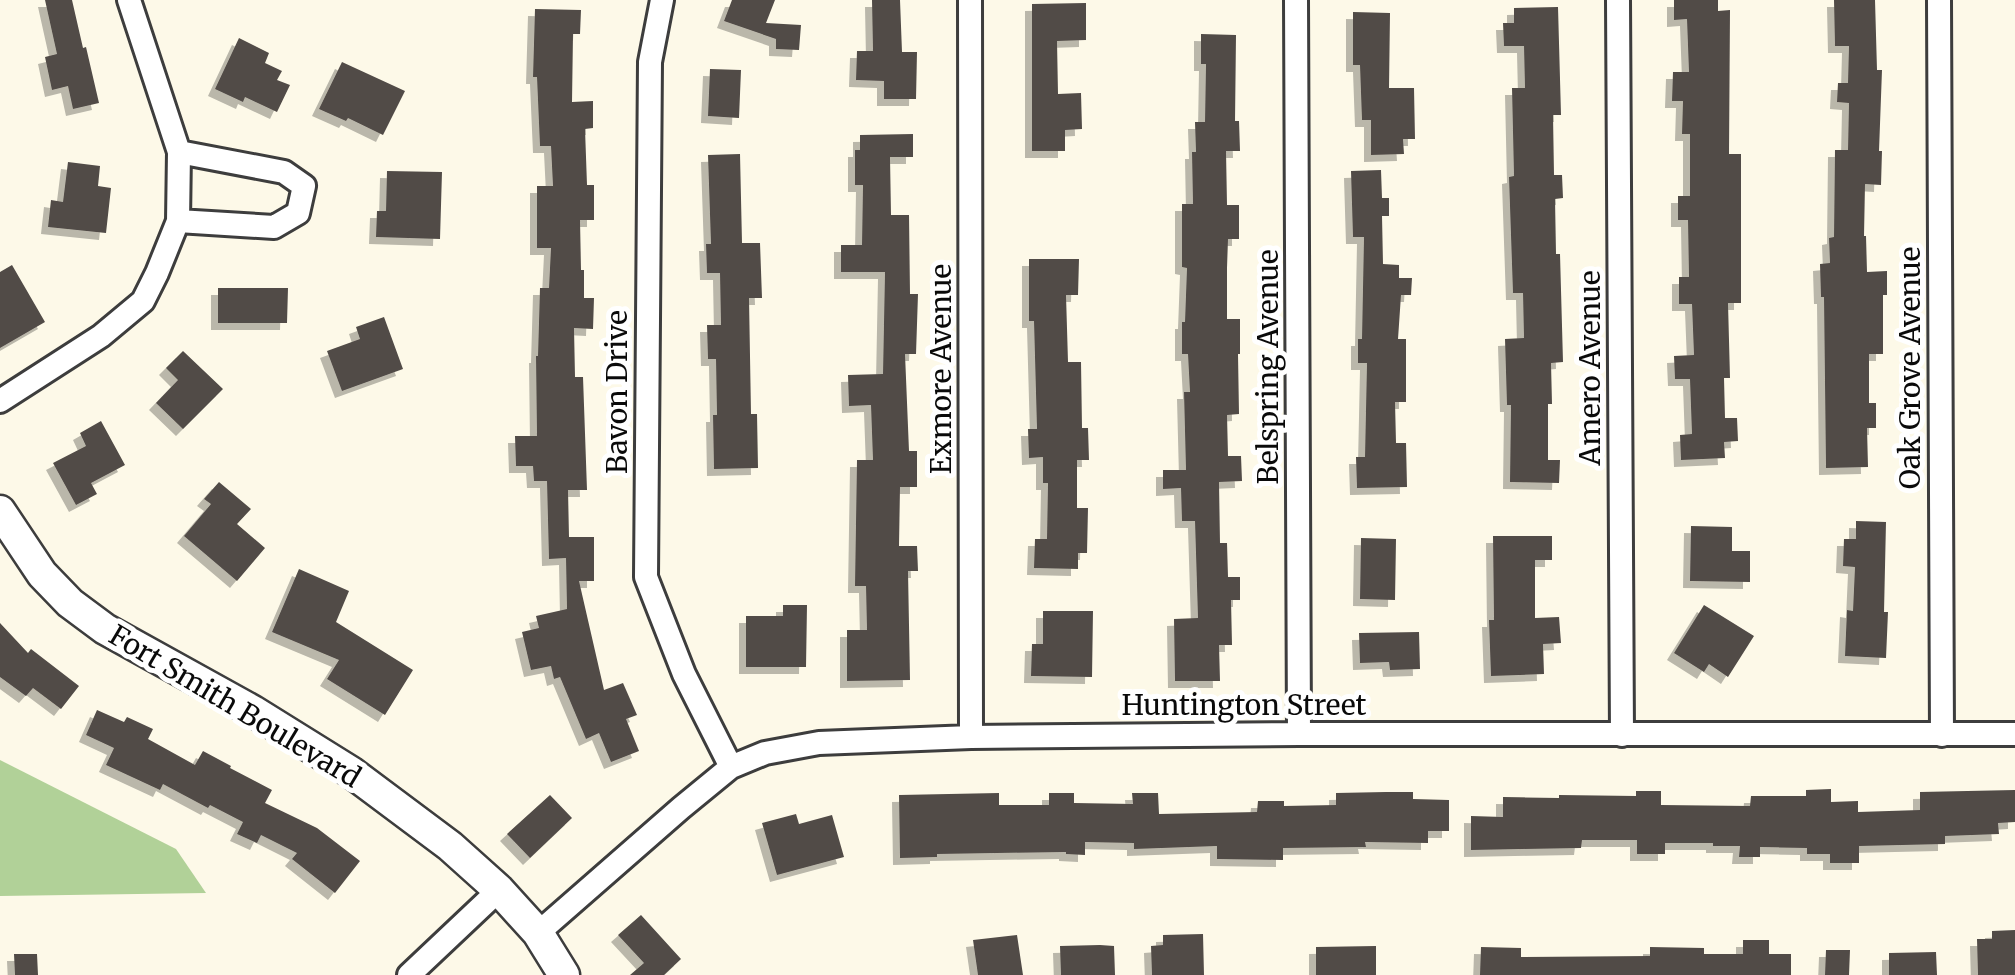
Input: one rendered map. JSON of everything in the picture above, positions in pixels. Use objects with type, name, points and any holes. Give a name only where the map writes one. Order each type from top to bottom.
[{"type":"street","points":[[0,402],[101,336],[143,301],[178,221],[179,152],[129,0]]},
{"type":"street","name":"Bavon Drive","points":[[662,0],[650,62],[646,578],[684,674],[731,767]]},
{"type":"street","name":"Exmore Avenue","points":[[970,0],[971,738]]},
{"type":"street","name":"Belspring Avenue","points":[[1296,0],[1299,734]]},
{"type":"street","name":"Amero Avenue","points":[[1618,0],[1622,735]]},
{"type":"street","name":"Oak Grove Avenue","points":[[1939,0],[1942,735]]},
{"type":"street","points":[[178,221],[274,227],[298,213],[304,186],[284,172],[179,152]]},
{"type":"street","name":"Fort Smith Boulevard","points":[[0,510],[42,574],[70,603],[105,629],[252,710],[351,772],[450,846],[499,890],[538,933],[564,975]]},
{"type":"street","name":"Huntington Street","points":[[538,933],[731,767],[765,753],[818,744],[1299,734],[2015,734]]},
{"type":"street","points":[[408,975],[499,890]]},
{"type":"green space","points":[[0,760],[176,849],[206,893],[0,896]]},
{"type":"building","points":[[45,0],[72,0],[99,103],[73,109],[68,86],[52,90],[45,57],[57,54]]},
{"type":"building","points":[[732,0],[775,0],[766,23],[801,25],[799,50],[776,49],[776,39],[724,21]]},
{"type":"building","points":[[872,0],[900,0],[902,52],[917,52],[916,99],[884,99],[884,81],[856,80],[857,51],[873,51]]},
{"type":"building","points":[[1674,0],[1718,0],[1718,11],[1730,10],[1729,154],[1741,154],[1741,303],[1728,303],[1730,378],[1724,378],[1725,418],[1737,418],[1738,441],[1724,442],[1725,458],[1681,460],[1680,435],[1692,434],[1690,379],[1675,379],[1674,356],[1694,355],[1692,304],[1679,304],[1679,277],[1689,277],[1688,220],[1678,220],[1678,196],[1690,196],[1690,134],[1682,134],[1683,101],[1672,101],[1673,72],[1689,72],[1687,19],[1674,20]]},
{"type":"building","points":[[1834,0],[1875,0],[1877,70],[1882,70],[1881,185],[1865,184],[1867,272],[1887,271],[1883,354],[1869,354],[1869,403],[1876,403],[1876,428],[1867,428],[1868,467],[1826,468],[1824,297],[1820,264],[1830,263],[1835,150],[1848,150],[1849,103],[1837,102],[1838,83],[1848,83],[1849,46],[1835,46]]},
{"type":"building","points":[[1086,3],[1086,40],[1057,41],[1058,94],[1081,93],[1082,129],[1065,130],[1065,151],[1032,151],[1032,4]]},
{"type":"building","points":[[1558,7],[1561,115],[1553,115],[1554,175],[1562,175],[1563,198],[1555,199],[1563,362],[1551,363],[1548,460],[1560,460],[1559,483],[1510,482],[1511,405],[1507,405],[1505,339],[1524,338],[1523,293],[1513,293],[1509,177],[1514,176],[1512,88],[1525,88],[1524,46],[1504,46],[1503,23],[1514,23],[1514,8]]},
{"type":"building","points":[[535,9],[581,10],[580,34],[573,34],[572,102],[593,101],[593,128],[585,129],[587,185],[594,185],[594,220],[580,220],[584,298],[594,298],[593,329],[574,328],[575,377],[583,377],[587,490],[568,490],[569,537],[594,537],[594,581],[579,581],[604,690],[623,683],[637,715],[626,719],[639,751],[611,762],[599,733],[586,739],[560,677],[554,679],[551,666],[531,670],[522,632],[539,628],[536,616],[567,609],[566,558],[549,559],[547,481],[534,481],[533,466],[516,466],[515,436],[537,436],[540,288],[549,288],[551,248],[537,248],[537,186],[553,186],[551,146],[540,146],[537,77],[533,77]]},
{"type":"building","points":[[1353,12],[1390,13],[1389,88],[1414,88],[1415,139],[1403,139],[1404,154],[1371,155],[1371,120],[1362,120],[1360,65],[1353,65]]},
{"type":"building","points":[[1201,34],[1236,35],[1235,121],[1239,121],[1240,151],[1226,151],[1227,205],[1239,205],[1239,239],[1228,239],[1227,319],[1240,319],[1239,414],[1227,415],[1228,456],[1241,456],[1242,481],[1219,482],[1220,543],[1227,543],[1228,577],[1240,577],[1240,600],[1231,600],[1232,645],[1219,645],[1220,681],[1175,681],[1174,619],[1198,618],[1195,521],[1182,521],[1181,488],[1163,489],[1163,470],[1186,470],[1184,392],[1190,392],[1188,354],[1182,354],[1187,268],[1182,267],[1182,204],[1193,204],[1195,122],[1205,122],[1206,64],[1201,64]]},
{"type":"building","points":[[239,38],[269,53],[265,63],[282,71],[277,80],[290,85],[277,112],[215,89]]},
{"type":"building","points":[[342,62],[405,91],[383,135],[319,109]]},
{"type":"building","points":[[710,69],[741,70],[739,118],[708,116]]},
{"type":"building","points":[[913,134],[913,157],[890,157],[891,215],[909,215],[910,294],[918,294],[916,354],[905,354],[909,451],[917,451],[917,487],[900,487],[899,546],[917,546],[918,571],[908,571],[910,680],[847,681],[847,630],[867,630],[866,586],[855,586],[857,460],[873,460],[871,405],[849,406],[848,375],[883,374],[885,272],[841,272],[841,245],[862,245],[863,185],[855,185],[855,150],[860,150],[860,135]]},
{"type":"building","points":[[740,154],[742,243],[760,243],[762,298],[749,298],[751,414],[757,414],[758,468],[714,469],[716,359],[708,359],[707,325],[721,325],[720,273],[707,273],[706,244],[711,244],[708,155]]},
{"type":"building","points":[[68,162],[100,166],[98,186],[111,188],[106,233],[48,227],[51,200],[63,202]]},
{"type":"building","points":[[1381,170],[1382,198],[1389,198],[1389,216],[1382,216],[1383,264],[1399,265],[1399,278],[1412,278],[1411,295],[1401,295],[1398,339],[1406,339],[1406,402],[1395,402],[1396,443],[1406,443],[1407,487],[1357,488],[1356,457],[1365,457],[1367,363],[1358,363],[1364,237],[1353,237],[1351,171]]},
{"type":"building","points":[[387,171],[442,172],[440,239],[376,237],[377,211],[386,211]]},
{"type":"building","points":[[1029,259],[1079,259],[1078,295],[1066,295],[1068,362],[1081,362],[1082,428],[1088,428],[1089,460],[1077,460],[1077,508],[1088,508],[1087,553],[1078,553],[1078,569],[1034,568],[1035,539],[1047,539],[1048,483],[1043,483],[1043,457],[1029,458],[1028,429],[1037,429]]},
{"type":"building","points":[[12,265],[45,322],[0,348],[0,272]]},
{"type":"building","points":[[218,288],[288,288],[287,323],[218,323]]},
{"type":"building","points":[[384,317],[403,369],[342,391],[327,351],[360,339],[356,327]]},
{"type":"building","points":[[183,351],[223,389],[183,429],[156,403],[178,380],[166,368]]},
{"type":"building","points":[[101,421],[125,465],[91,483],[97,494],[76,505],[53,463],[86,446],[80,433]]},
{"type":"building","points":[[219,482],[251,509],[237,524],[265,548],[237,581],[184,536],[211,504],[204,499]]},
{"type":"building","points":[[1856,521],[1886,522],[1886,658],[1845,656],[1847,610],[1853,611],[1855,567],[1843,566],[1844,539],[1856,539]]},
{"type":"building","points":[[1691,526],[1732,527],[1732,551],[1750,551],[1750,582],[1690,581]]},
{"type":"building","points":[[1493,536],[1552,536],[1552,560],[1535,560],[1535,618],[1559,617],[1561,643],[1543,644],[1544,674],[1491,676]]},
{"type":"building","points":[[1361,538],[1396,539],[1395,600],[1360,599]]},
{"type":"building","points":[[299,569],[349,591],[336,622],[413,670],[385,715],[327,679],[339,660],[272,632]]},
{"type":"building","points":[[783,605],[807,605],[806,667],[746,667],[746,616],[783,616]]},
{"type":"building","points":[[1704,605],[1754,636],[1728,677],[1709,664],[1704,672],[1674,653]]},
{"type":"building","points":[[1043,611],[1093,611],[1092,677],[1031,676],[1032,644],[1043,644]]},
{"type":"building","points":[[0,623],[28,653],[31,649],[79,686],[61,709],[33,688],[26,696],[0,677]]},
{"type":"building","points":[[1419,632],[1420,669],[1390,670],[1389,662],[1360,663],[1359,633]]},
{"type":"building","points":[[97,710],[124,722],[127,717],[153,729],[148,739],[195,765],[203,751],[231,766],[272,790],[265,803],[317,828],[360,861],[335,893],[292,859],[297,853],[261,835],[257,843],[237,834],[243,822],[163,784],[160,790],[106,765],[114,748],[86,735]]},
{"type":"building","points":[[1831,789],[1831,802],[1858,801],[1858,812],[1920,810],[1920,792],[2015,790],[2015,822],[1998,823],[1999,834],[1945,836],[1945,844],[1859,846],[1859,863],[1830,863],[1830,854],[1807,854],[1807,848],[1760,847],[1760,857],[1739,857],[1740,846],[1713,843],[1665,843],[1665,854],[1637,854],[1637,840],[1582,840],[1581,848],[1471,850],[1471,816],[1503,817],[1503,797],[1636,796],[1636,791],[1661,791],[1661,805],[1750,806],[1751,796],[1806,796],[1806,790]]},
{"type":"building","points":[[1413,792],[1413,799],[1449,800],[1449,831],[1428,831],[1428,843],[1365,842],[1366,847],[1283,848],[1283,860],[1217,859],[1217,846],[1134,849],[1134,843],[1085,842],[1085,855],[937,854],[900,858],[899,795],[999,793],[999,805],[1049,805],[1049,793],[1074,793],[1074,803],[1133,804],[1132,793],[1158,793],[1159,814],[1257,812],[1258,801],[1284,801],[1284,806],[1336,805],[1336,793]]},
{"type":"building","points":[[550,795],[572,818],[530,858],[507,834]]},
{"type":"building","points":[[796,814],[799,824],[832,815],[844,857],[777,875],[762,823]]},
{"type":"building","points":[[641,915],[681,959],[664,975],[630,975],[644,963],[618,935]]},
{"type":"building","points":[[2015,930],[2015,975],[1978,975],[1977,939],[1992,939],[1992,931]]},
{"type":"building","points":[[1203,934],[1204,975],[1152,975],[1151,946],[1163,945],[1163,935]]},
{"type":"building","points":[[1017,935],[1023,975],[978,975],[973,940]]},
{"type":"building","points":[[1743,940],[1769,940],[1769,954],[1791,954],[1791,975],[1480,975],[1481,947],[1521,948],[1521,957],[1650,956],[1650,947],[1704,948],[1704,954],[1743,954]]},
{"type":"building","points":[[1060,946],[1114,946],[1115,975],[1061,975]]},
{"type":"building","points":[[1376,946],[1376,975],[1316,975],[1316,947]]},
{"type":"building","points":[[1826,950],[1850,950],[1849,975],[1825,975]]},
{"type":"building","points":[[1936,952],[1937,975],[1889,975],[1889,953]]},
{"type":"building","points":[[14,954],[37,954],[38,975],[15,975]]}]
